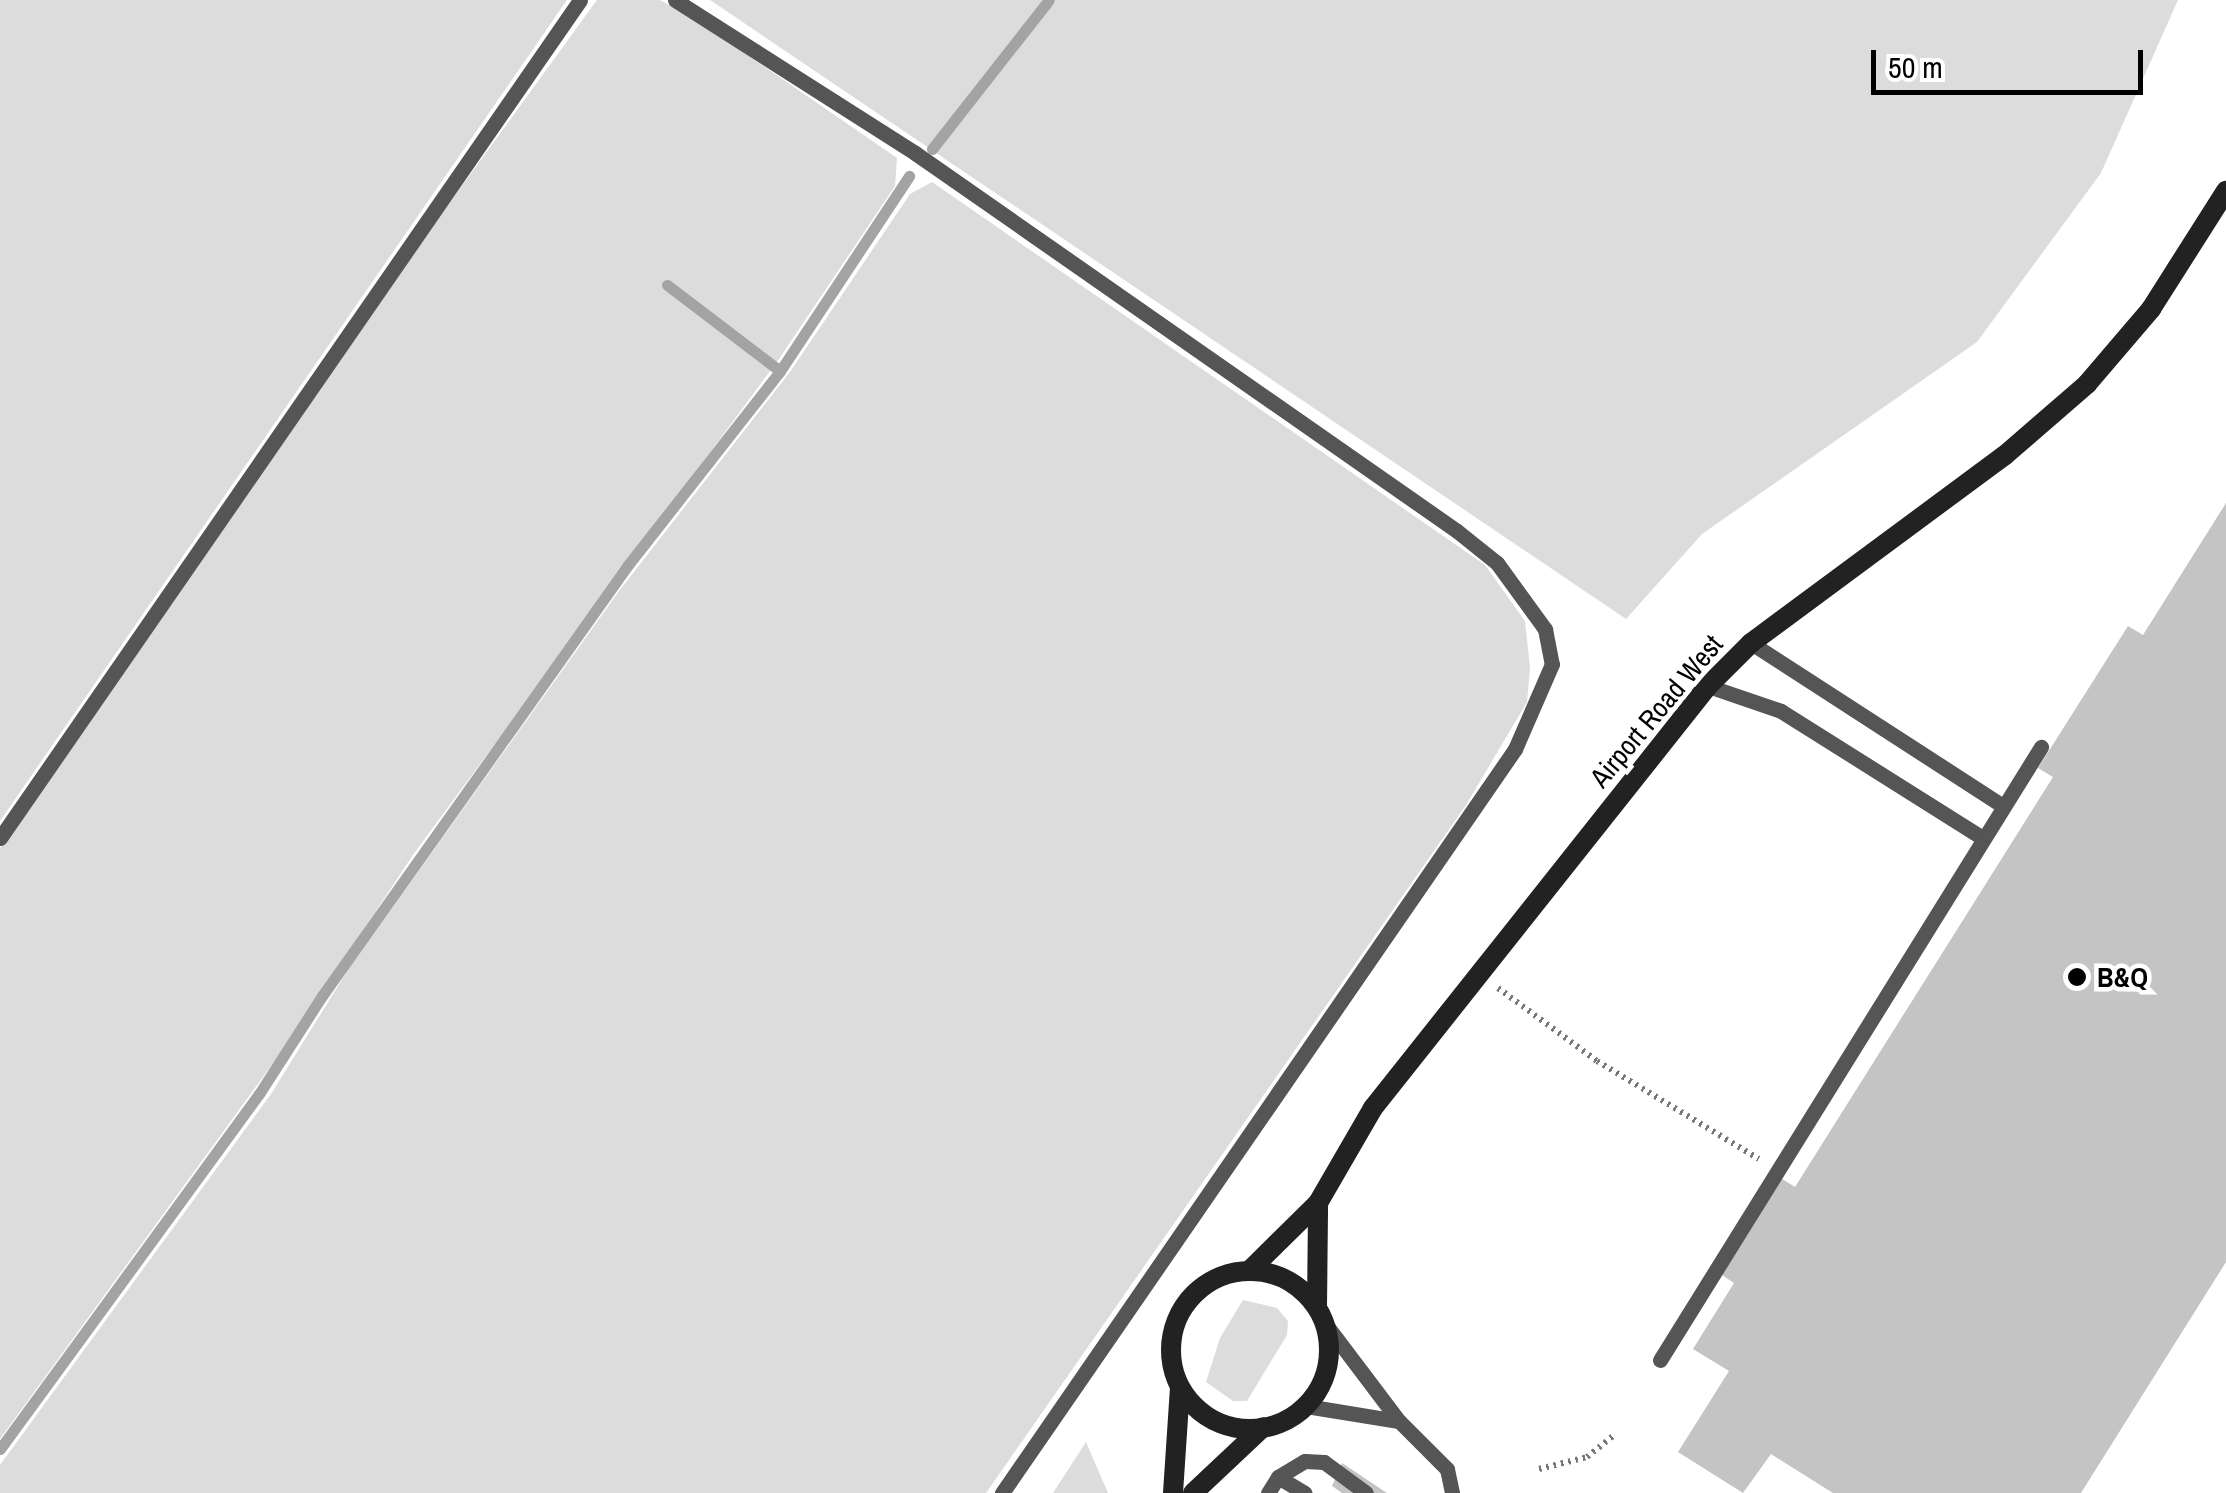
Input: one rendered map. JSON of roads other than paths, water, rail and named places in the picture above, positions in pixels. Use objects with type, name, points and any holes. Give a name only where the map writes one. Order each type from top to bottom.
[{"type":"street","name":"Airport Road West","points":[[1250,1270],[1318,1203],[1373,1108],[1708,686],[1750,643],[2004,456],[2087,384],[2151,309],[2226,191]]},
{"type":"street","name":"Airport Road West","points":[[1318,1203],[1320,1314]]},
{"type":"street","points":[[1172,1493],[1180,1388],[1171,1362],[1182,1309],[1199,1289],[1250,1270],[1276,1274],[1320,1314],[1327,1366],[1306,1406],[1263,1428],[1193,1493]]},
{"type":"street","points":[[1180,1388],[1215,1421],[1263,1428]]},
{"type":"lane","points":[[0,838],[580,0]]},
{"type":"lane","points":[[676,0],[915,153],[1457,531],[1530,603],[1552,664],[1514,749],[1002,1493]]},
{"type":"lane","points":[[1750,643],[2004,806]]},
{"type":"lane","points":[[1708,686],[1780,711],[1982,838]]},
{"type":"lane","points":[[1660,1360],[1755,1216],[1777,1170],[2040,747]]},
{"type":"lane","points":[[1320,1314],[1399,1421],[1448,1469],[1452,1493]]},
{"type":"lane","points":[[1306,1406],[1399,1421]]},
{"type":"lane","points":[[1268,1493],[1278,1477],[1305,1461],[1324,1462],[1366,1493]]},
{"type":"lane","points":[[1278,1477],[1305,1493]]},
{"type":"waterway","points":[[932,149],[1049,0]]},
{"type":"waterway","points":[[780,371],[909,176]]},
{"type":"waterway","points":[[0,1449],[259,1094],[322,996],[628,565],[780,371],[667,285]]},
{"type":"place","name":"B&Q","points":[[2077,977]]}]
